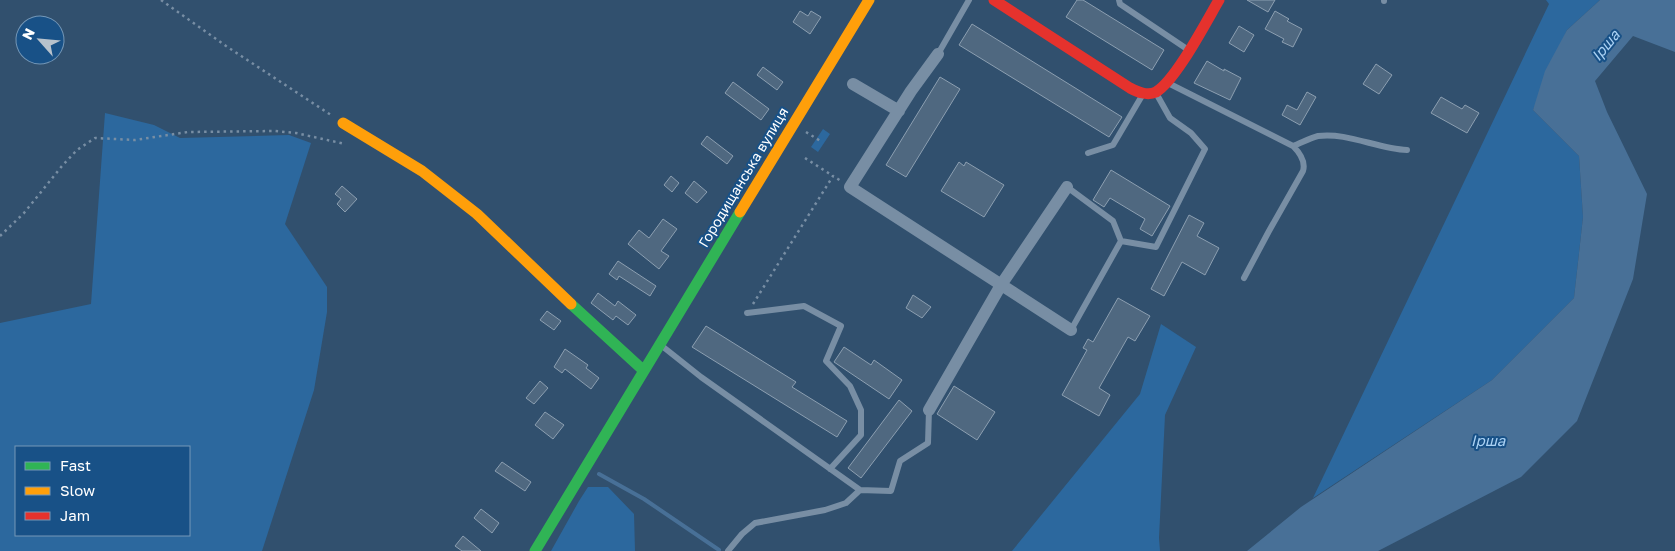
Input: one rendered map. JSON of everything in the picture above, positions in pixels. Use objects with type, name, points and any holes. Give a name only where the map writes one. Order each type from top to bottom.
[{"type":"street","name":"Городищанська вулиця","points":[[535,551],[869,0]]},
{"type":"street","points":[[994,0],[1123,83],[1149,92],[1166,82],[1219,0]]},
{"type":"street","points":[[938,54],[850,188],[1072,330]]},
{"type":"street","points":[[853,84],[899,111]]},
{"type":"street","points":[[343,123],[422,171],[477,214],[542,278],[643,370]]},
{"type":"street","points":[[929,410],[1001,285],[1067,187]]},
{"type":"lane","points":[[938,54],[969,0]]},
{"type":"lane","points":[[1119,0],[1120,4],[1188,50]]},
{"type":"lane","points":[[1166,82],[1293,146],[1305,164],[1303,171],[1244,278]]},
{"type":"lane","points":[[1088,153],[1113,145],[1149,92],[1170,118],[1191,133],[1205,149],[1156,247],[1120,241]]},
{"type":"lane","points":[[1293,146],[1314,137],[1329,136],[1366,142],[1388,149],[1407,150]]},
{"type":"lane","points":[[1067,187],[1113,221],[1120,241],[1072,330]]},
{"type":"lane","points":[[747,313],[804,306],[841,326],[826,361],[850,386],[861,410],[861,434],[830,468]]},
{"type":"lane","points":[[659,344],[860,490],[891,491],[900,461],[928,443],[929,410]]},
{"type":"lane","points":[[728,551],[742,534],[755,523],[825,510],[846,503],[860,490]]},
{"type":"path","points":[[161,0],[226,46],[343,123]]},
{"type":"path","points":[[0,236],[24,213],[77,150],[95,138],[135,140],[188,132],[275,131],[296,133],[347,144]]},
{"type":"path","points":[[806,132],[822,142]]},
{"type":"path","points":[[804,158],[850,188]]},
{"type":"path","points":[[747,313],[833,176]]},
{"type":"shaded area","points":[[1546,0],[1600,0],[1567,30],[1533,110],[1579,156],[1583,217],[1574,298],[1492,380],[1313,498],[1549,4]]},
{"type":"shaded area","points":[[105,113],[154,125],[180,138],[289,135],[311,143],[285,224],[327,287],[327,312],[314,390],[262,551],[0,551],[0,323],[91,304]]},
{"type":"shaded area","points":[[823,129],[830,134],[818,152],[811,147]]},
{"type":"shaded area","points":[[1161,324],[1196,347],[1165,415],[1160,551],[1012,551],[1140,394]]},
{"type":"shaded area","points":[[588,487],[608,487],[634,514],[635,551],[551,551]]},
{"type":"water","name":"Ірша","points":[[1600,0],[1675,0],[1675,52],[1633,36],[1595,81],[1607,112],[1647,194],[1633,279],[1577,421],[1521,477],[1378,551],[1247,551],[1301,507],[1492,380],[1574,298],[1583,217],[1579,156],[1533,110],[1545,71],[1567,30]]},
{"type":"building","points":[[1077,0],[1083,0],[1164,50],[1152,70],[1066,17]]},
{"type":"building","points":[[1247,0],[1275,0],[1268,12]]},
{"type":"building","points":[[800,11],[808,16],[811,11],[821,17],[810,34],[793,22]]},
{"type":"building","points":[[1275,11],[1289,19],[1287,21],[1302,29],[1293,47],[1282,42],[1284,39],[1265,29]]},
{"type":"building","points":[[972,24],[1122,117],[1109,137],[959,45]]},
{"type":"building","points":[[1239,26],[1254,35],[1244,52],[1229,43]]},
{"type":"building","points":[[1207,61],[1241,78],[1230,100],[1194,83]]},
{"type":"building","points":[[1376,64],[1392,75],[1379,94],[1363,84]]},
{"type":"building","points":[[763,67],[783,82],[777,90],[757,75]]},
{"type":"building","points":[[940,77],[960,89],[906,177],[886,165]]},
{"type":"building","points":[[733,82],[769,109],[761,120],[725,93]]},
{"type":"building","points":[[1307,92],[1316,97],[1300,125],[1282,115],[1287,105],[1297,110]]},
{"type":"building","points":[[1441,97],[1462,109],[1465,105],[1479,113],[1467,133],[1431,113]]},
{"type":"building","points":[[707,136],[733,156],[727,164],[701,144]]},
{"type":"building","points":[[959,162],[964,166],[966,162],[1004,185],[984,217],[941,191]]},
{"type":"building","points":[[1111,170],[1170,206],[1152,236],[1140,229],[1145,219],[1110,198],[1104,207],[1093,200]]},
{"type":"building","points":[[671,176],[679,183],[672,192],[664,185]]},
{"type":"building","points":[[694,181],[707,192],[697,203],[685,193]]},
{"type":"building","points":[[342,186],[357,199],[345,212],[337,204],[341,199],[335,194]]},
{"type":"building","points":[[1189,215],[1204,223],[1197,236],[1219,248],[1205,275],[1182,262],[1164,296],[1151,289]]},
{"type":"building","points":[[663,219],[677,229],[661,251],[669,256],[659,269],[628,244],[639,230],[649,238]]},
{"type":"building","points":[[618,261],[656,286],[650,296],[619,276],[617,280],[609,274]]},
{"type":"building","points":[[598,293],[615,306],[618,301],[636,315],[628,325],[616,316],[613,320],[591,303]]},
{"type":"building","points":[[913,295],[931,307],[922,318],[906,308]]},
{"type":"building","points":[[1118,298],[1150,316],[1135,341],[1128,337],[1099,388],[1110,395],[1099,416],[1062,395],[1087,350],[1083,348],[1088,339],[1093,342]]},
{"type":"building","points":[[547,311],[561,321],[554,330],[540,320]]},
{"type":"building","points":[[706,326],[796,382],[792,387],[847,421],[837,437],[692,347]]},
{"type":"building","points":[[844,347],[871,365],[874,360],[902,380],[889,399],[834,362]]},
{"type":"building","points":[[565,349],[588,365],[586,368],[599,378],[591,389],[565,369],[562,373],[554,367]]},
{"type":"building","points":[[540,381],[548,388],[534,404],[526,398]]},
{"type":"building","points":[[954,386],[995,412],[977,440],[937,414]]},
{"type":"building","points":[[899,400],[912,411],[861,478],[848,468]]},
{"type":"building","points":[[545,412],[564,425],[553,439],[535,425]]},
{"type":"building","points":[[502,462],[531,482],[525,491],[495,471]]},
{"type":"building","points":[[481,509],[499,523],[492,533],[474,518]]},
{"type":"building","points":[[463,536],[481,551],[462,551],[455,546]]},
{"type":"waterway","points":[[599,474],[644,499],[719,550]]},
{"type":"traffic: fast","points":[[535,551],[740,212]]},
{"type":"traffic: fast","points":[[571,304],[643,370]]},
{"type":"traffic: slow","points":[[740,212],[869,0]]},
{"type":"traffic: slow","points":[[343,123],[422,171],[477,214],[571,304]]},
{"type":"traffic: jam","points":[[994,0],[1130,88],[1146,94],[1156,92],[1172,76],[1190,50],[1219,0]]}]
